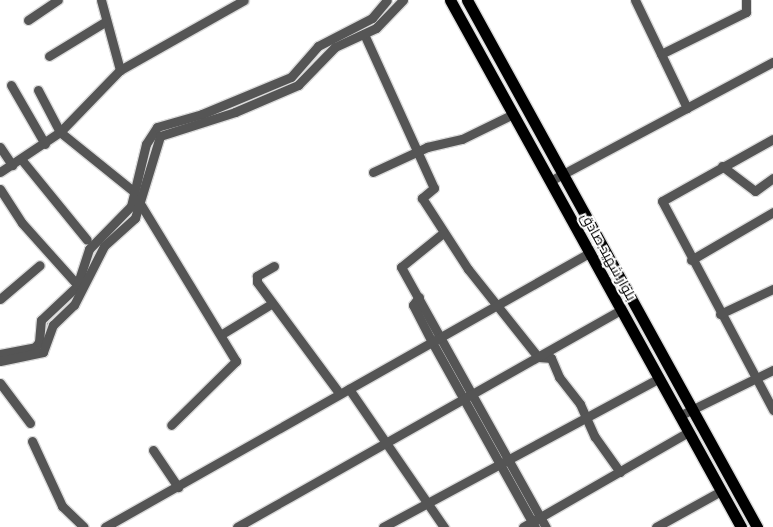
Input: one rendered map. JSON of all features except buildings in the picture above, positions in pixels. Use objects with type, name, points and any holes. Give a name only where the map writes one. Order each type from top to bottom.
[{"type":"main road","name":"بلوار شهید صادق","points":[[450,0],[741,527]]},
{"type":"main road","name":"بلوار شهید صادق","points":[[467,0],[757,527]]},
{"type":"street","points":[[28,20],[58,0]]},
{"type":"street","points":[[0,172],[45,144],[60,132],[120,70],[244,0]]},
{"type":"street","points":[[0,361],[43,352],[56,321],[74,305],[90,249],[124,216],[131,206],[133,191],[146,144],[157,127],[202,114],[290,77],[318,46],[372,18],[387,0]]},
{"type":"street","points":[[0,354],[35,347],[40,337],[41,320],[80,288],[104,246],[122,233],[141,205],[160,136],[235,112],[298,85],[335,47],[376,28],[403,0]]},
{"type":"street","points":[[635,0],[687,108]]},
{"type":"street","points":[[661,54],[746,12],[746,0]]},
{"type":"street","points":[[103,1],[105,22],[120,70]]},
{"type":"street","points":[[49,56],[105,22]]},
{"type":"street","points":[[364,34],[434,188],[422,198],[443,233],[538,357],[551,358],[558,377],[620,472]]},
{"type":"street","points":[[550,181],[773,62]]},
{"type":"street","points":[[11,85],[45,144]]},
{"type":"street","points":[[38,90],[60,132],[133,191]]},
{"type":"street","points":[[373,172],[416,152],[462,139],[513,114]]},
{"type":"street","points":[[773,139],[662,201],[754,380],[773,410]]},
{"type":"street","points":[[0,147],[12,165]]},
{"type":"street","points":[[21,159],[87,240]]},
{"type":"street","points":[[722,166],[755,191],[773,178]]},
{"type":"street","points":[[0,189],[22,222],[80,288]]},
{"type":"street","points":[[141,205],[222,334],[236,361],[171,424]]},
{"type":"street","points":[[691,260],[773,212]]},
{"type":"street","points":[[443,233],[401,266],[419,297],[413,305],[472,396],[507,459],[535,522]]},
{"type":"street","points":[[105,527],[589,253]]},
{"type":"street","points":[[0,299],[40,265]]},
{"type":"street","points":[[274,266],[255,278],[271,304],[340,394]]},
{"type":"street","points":[[720,314],[773,288]]},
{"type":"street","points":[[222,334],[271,304]]},
{"type":"street","points":[[237,527],[472,396],[621,310]]},
{"type":"street","points":[[437,340],[463,401],[498,464],[535,522],[546,527]]},
{"type":"street","points":[[679,416],[773,370]]},
{"type":"street","points":[[383,527],[426,502],[587,419],[658,379]]},
{"type":"street","points":[[0,383],[30,423]]},
{"type":"street","points":[[349,389],[444,527]]},
{"type":"street","points":[[523,527],[535,522],[688,432]]},
{"type":"street","points":[[32,442],[62,506],[84,527]]},
{"type":"street","points":[[153,450],[178,487]]},
{"type":"street","points":[[656,527],[721,491]]},
{"type":"waterway","points":[[146,168],[155,135]]},
{"type":"waterway","points":[[109,233],[134,206]]},
{"type":"waterway","points":[[56,310],[77,293]]},
{"type":"waterway","points":[[43,343],[48,316]]}]
